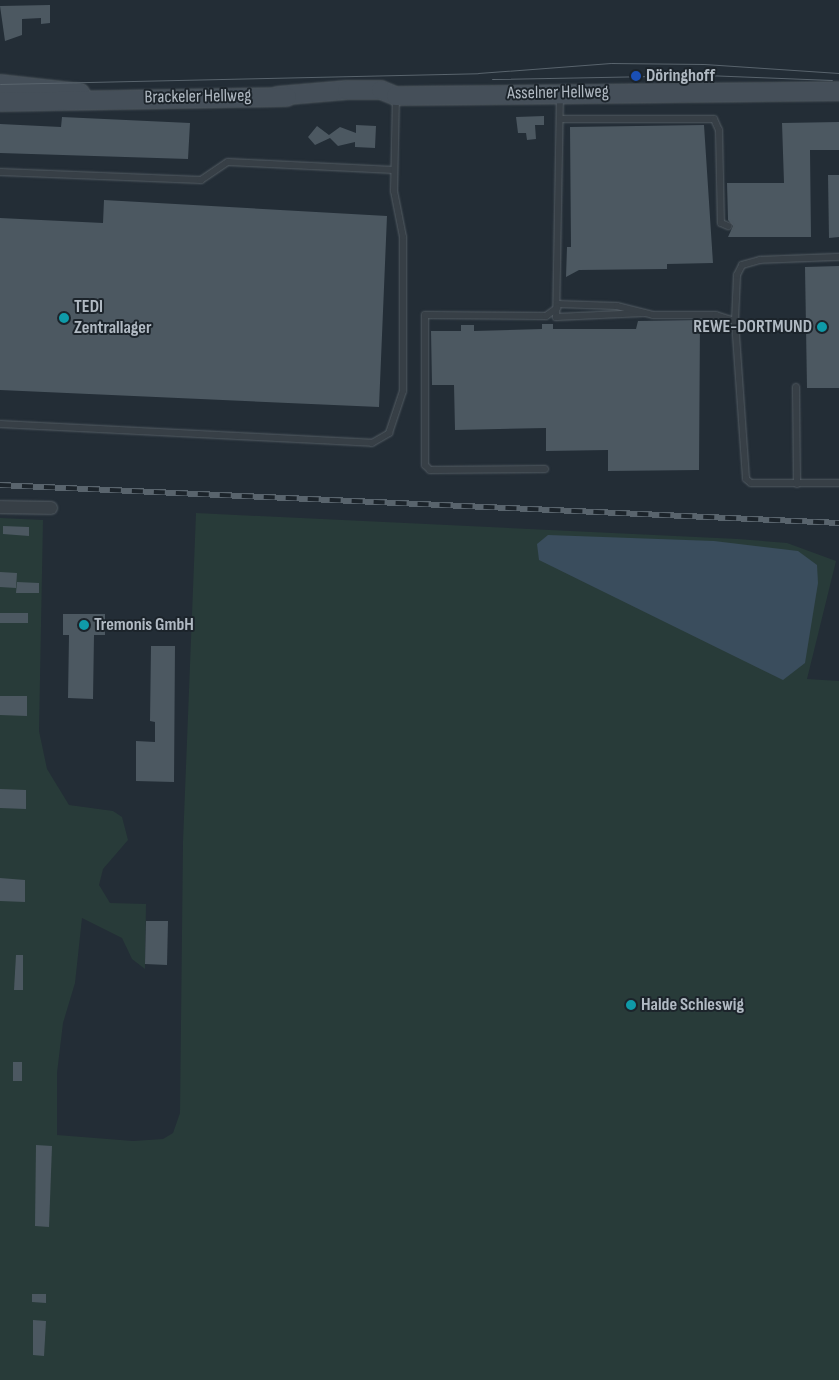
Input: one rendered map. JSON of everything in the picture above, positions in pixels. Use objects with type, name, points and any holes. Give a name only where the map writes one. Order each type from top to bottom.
[{"type":"main road","name":"Brackeler Hellweg","points":[[0,84],[120,98]]},
{"type":"main road","name":"Brackeler Hellweg","points":[[0,102],[277,96],[348,90],[381,90],[396,96]]},
{"type":"main road","name":"Brackeler Hellweg","points":[[31,101],[66,91]]},
{"type":"main road","name":"Asselner Hellweg","points":[[396,96],[839,91]]},
{"type":"street","points":[[0,507],[51,508]]},
{"type":"lane","points":[[560,93],[556,317],[644,313],[716,315],[735,321]]},
{"type":"lane","points":[[0,424],[372,443],[389,433],[402,402],[403,380],[403,238],[394,170],[396,96]]},
{"type":"lane","points":[[560,119],[709,117],[719,130],[724,196],[721,223],[728,226]]},
{"type":"lane","points":[[0,172],[201,180],[228,162],[394,170]]},
{"type":"lane","points":[[839,257],[760,260],[742,265],[737,275],[735,321],[742,472],[751,483],[839,483]]},
{"type":"lane","points":[[545,469],[430,470],[425,465],[425,315],[546,316],[557,306],[617,306],[644,313]]},
{"type":"lane","points":[[796,387],[797,484]]},
{"type":"green space","points":[[196,513],[738,539],[787,543],[836,561],[807,679],[839,681],[839,1380],[0,1380],[0,518],[43,520],[39,731],[47,769],[69,805],[113,811],[122,817],[128,840],[103,869],[99,885],[110,903],[146,904],[145,969],[132,959],[122,938],[82,918],[75,983],[63,1023],[57,1073],[57,1135],[133,1141],[163,1139],[173,1133],[180,1113],[183,842]]},
{"type":"water","points":[[548,535],[714,541],[798,551],[817,565],[818,583],[805,663],[783,680],[539,560],[537,544]]},
{"type":"building","points":[[50,5],[50,23],[41,24],[41,18],[22,19],[22,35],[5,41],[0,6]]},
{"type":"building","points":[[544,116],[544,125],[535,125],[536,139],[527,140],[526,133],[518,133],[516,117]]},
{"type":"building","points":[[62,117],[190,123],[188,159],[0,153],[0,124],[61,127]]},
{"type":"building","points":[[839,122],[839,150],[810,150],[811,237],[728,237],[733,226],[728,220],[727,183],[784,183],[782,123]]},
{"type":"building","points":[[356,125],[376,126],[375,148],[355,147],[355,142],[338,146],[330,138],[315,145],[308,137],[317,126],[329,135],[340,127],[356,133]]},
{"type":"building","points":[[704,125],[713,263],[667,264],[667,269],[579,270],[566,277],[567,247],[571,247],[570,127]]},
{"type":"building","points":[[828,175],[839,175],[839,237],[829,238]]},
{"type":"building","points":[[104,200],[387,216],[379,407],[0,390],[0,218],[103,223]]},
{"type":"building","name":"REWE-DORTMUND","points":[[839,266],[839,388],[807,388],[805,267]]},
{"type":"building","points":[[700,320],[699,470],[608,471],[608,450],[546,451],[546,428],[455,430],[454,385],[432,385],[431,331],[461,331],[461,325],[474,325],[474,331],[542,329],[542,324],[553,324],[553,329],[636,329],[638,321]]},
{"type":"building","points":[[3,526],[29,527],[29,536],[3,534]]},
{"type":"building","points":[[0,572],[17,573],[16,588],[0,587]]},
{"type":"building","points":[[17,582],[39,583],[39,593],[16,593]]},
{"type":"building","points":[[0,613],[28,613],[28,623],[0,623]]},
{"type":"building","points":[[63,614],[105,614],[105,635],[94,635],[93,699],[68,698],[69,635],[63,635]]},
{"type":"building","points":[[151,646],[175,646],[174,782],[136,781],[136,741],[155,742],[155,722],[150,721]]},
{"type":"building","points":[[0,696],[27,696],[27,716],[0,715]]},
{"type":"building","points":[[0,789],[26,790],[26,809],[0,808]]},
{"type":"building","points":[[0,878],[25,880],[25,902],[0,901]]},
{"type":"building","points":[[146,921],[168,921],[167,965],[145,964]]},
{"type":"building","points":[[16,955],[23,955],[23,990],[14,990]]},
{"type":"building","points":[[13,1062],[22,1062],[22,1081],[13,1081]]},
{"type":"building","points":[[36,1145],[52,1146],[49,1227],[35,1226]]},
{"type":"building","points":[[32,1294],[46,1294],[46,1303],[32,1302]]},
{"type":"building","points":[[33,1320],[46,1321],[44,1356],[33,1355]]},
{"type":"tram line","points":[[0,84],[478,73],[611,63],[704,64],[839,73]]},
{"type":"tram line","points":[[492,79],[705,75],[832,80]]},
{"type":"railway","points":[[0,485],[839,523]]},
{"type":"place","name":"Döringhoff","points":[[636,76]]},
{"type":"place","name":"TEDI Zentrallager","points":[[64,318]]},
{"type":"place","name":"REWE-DORTMUND","points":[[822,327]]},
{"type":"place","name":"Tremonis GmbH","points":[[84,625]]},
{"type":"place","name":"Halde Schleswig","points":[[631,1005]]}]
